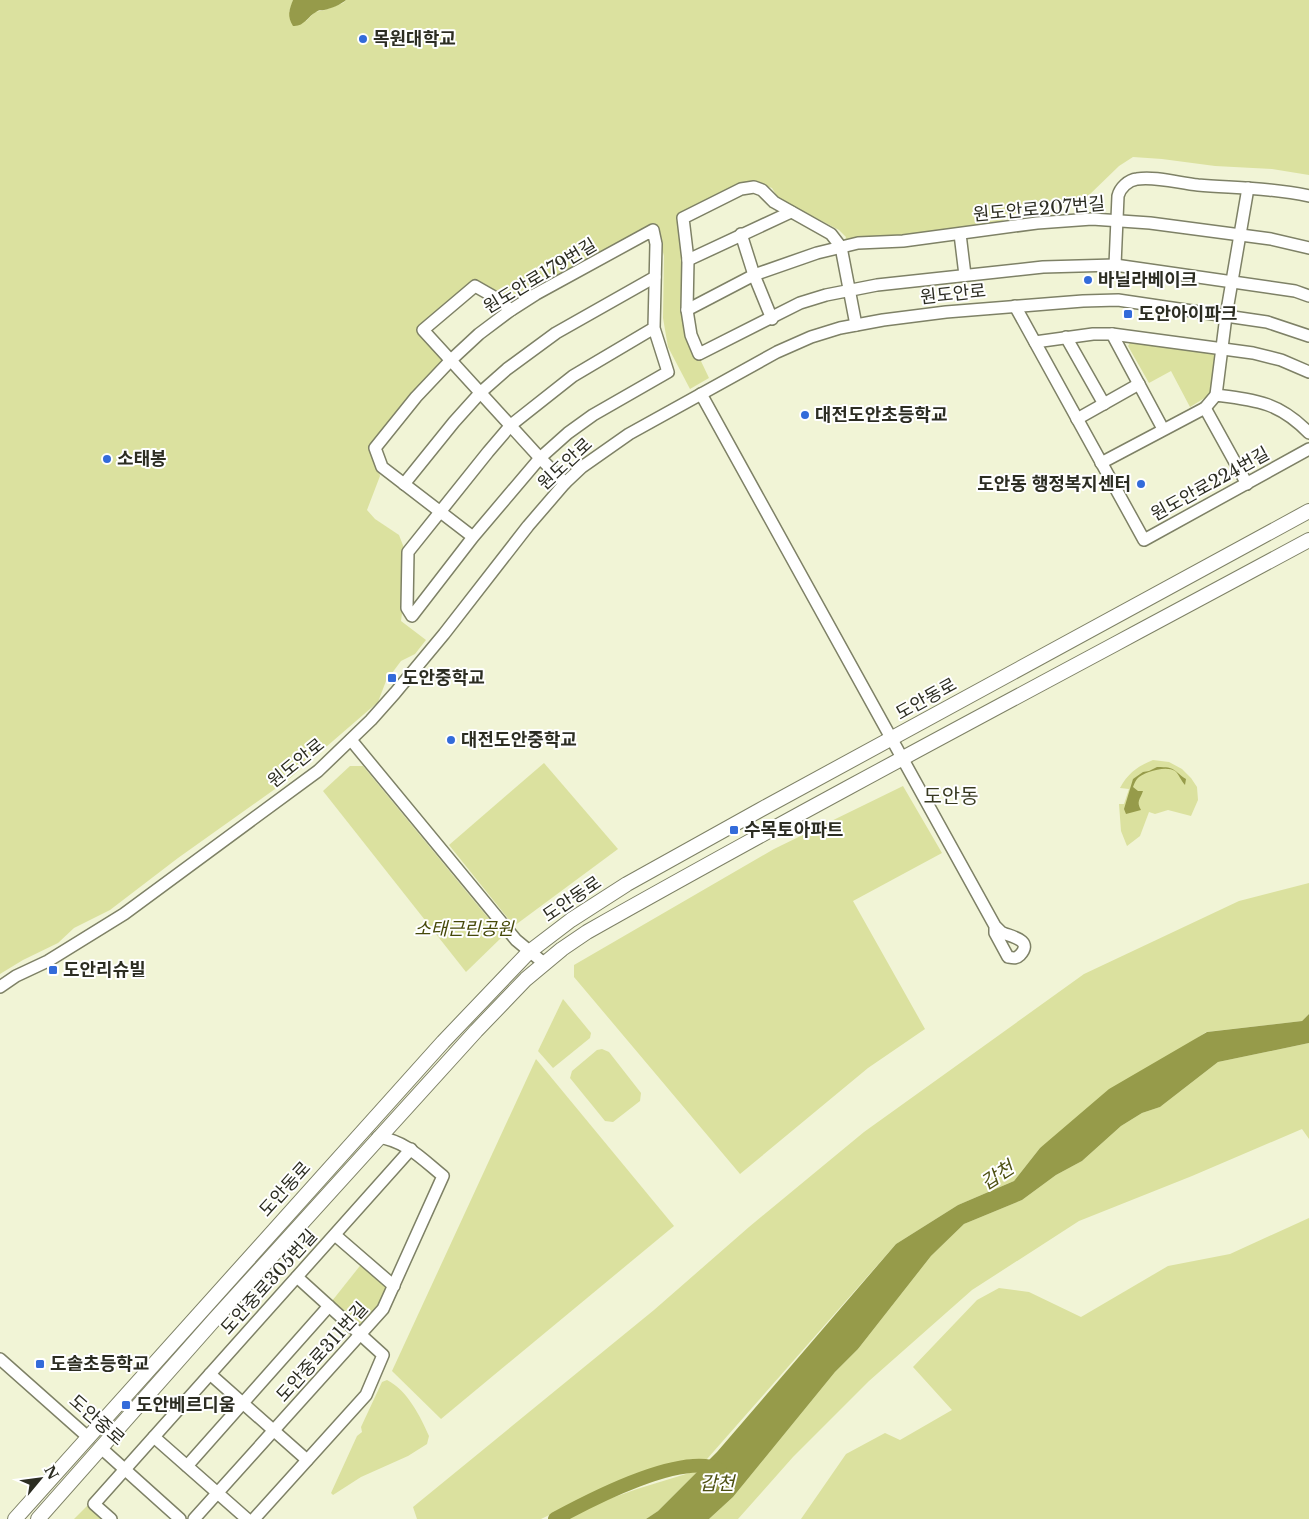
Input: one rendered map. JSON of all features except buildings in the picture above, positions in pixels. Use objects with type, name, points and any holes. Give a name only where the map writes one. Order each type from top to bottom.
[{"type":"main road","name":"도안동로","points":[[15,1519],[436,1049],[530,952],[571,920],[628,884],[752,814],[1309,511]]},
{"type":"main road","name":"도안동로","points":[[38,1519],[378,1137],[510,995],[562,949],[810,808],[1309,540]]},
{"type":"main road","name":"도안중로","points":[[89,1438],[101,1448]]},
{"type":"street","points":[[1115,265],[1119,191],[1134,179],[1144,178],[1197,185],[1291,192],[1309,196]]},
{"type":"street","points":[[856,325],[849,290],[841,247],[831,234],[774,202],[762,190],[754,186],[732,193],[683,218],[688,260],[690,335],[699,354],[800,304],[849,290],[1043,267],[1115,265],[1296,291],[1309,296]]},
{"type":"street","points":[[1102,463],[1205,408],[1216,396],[1226,316],[1248,188]]},
{"type":"street","points":[[688,260],[791,212]]},
{"type":"street","name":"원도안로207번길","points":[[688,310],[754,275],[799,258],[841,247],[903,241],[1037,223],[1092,219],[1117,220],[1241,235],[1309,248]]},
{"type":"street","name":"원도안로179번길","points":[[473,537],[382,467],[374,448],[416,397],[479,334],[511,310],[653,230],[656,244],[655,277]]},
{"type":"street","points":[[741,234],[754,275],[772,318]]},
{"type":"street","points":[[960,234],[965,275]]},
{"type":"street","points":[[654,328],[572,376],[511,425],[408,552],[407,608],[412,616],[473,537],[540,458],[593,415],[668,372],[654,328],[655,277]]},
{"type":"street","points":[[404,484],[481,392],[507,369],[556,332],[655,277]]},
{"type":"street","points":[[511,310],[496,298],[475,286],[423,330],[565,483]]},
{"type":"street","name":"원도안로","points":[[0,987],[16,976],[55,957],[124,914],[318,771],[371,720],[395,693],[444,634],[528,526],[565,483],[582,467],[617,441],[777,352],[811,337],[856,325],[946,312],[1083,301],[1118,300],[1267,322],[1309,336]]},
{"type":"street","name":"원도안로224번길","points":[[1015,306],[1144,540],[1309,449]]},
{"type":"street","points":[[1035,342],[1094,334],[1112,334],[1253,353],[1281,360],[1309,372]]},
{"type":"street","points":[[1112,334],[1163,429]]},
{"type":"street","points":[[1066,337],[1104,404]]},
{"type":"street","points":[[1077,419],[1140,384]]},
{"type":"street","points":[[701,394],[995,926]]},
{"type":"street","points":[[1216,396],[1260,401],[1276,407],[1300,423],[1309,432]]},
{"type":"street","points":[[1205,408],[1247,484]]},
{"type":"street","points":[[351,740],[516,940],[545,964]]},
{"type":"street","points":[[395,1119],[398,1131],[407,1146]]},
{"type":"street","points":[[378,1137],[396,1140],[407,1146]]},
{"type":"street","name":"도안중로305번길","points":[[124,1470],[335,1234],[407,1146]]},
{"type":"street","name":"도안중로311번길","points":[[194,1519],[384,1309],[443,1176],[407,1146]]},
{"type":"street","points":[[335,1234],[394,1286]]},
{"type":"street","points":[[254,1519],[366,1395],[383,1354],[297,1277]]},
{"type":"street","points":[[187,1466],[329,1306]]},
{"type":"street","name":"도안중로","points":[[0,1359],[89,1438]]},
{"type":"street","points":[[210,1374],[307,1460]]},
{"type":"street","points":[[154,1437],[247,1519]]},
{"type":"street","name":"도안중로","points":[[101,1448],[180,1519]]},
{"type":"street","name":"도안중로","points":[[111,1519],[94,1504],[124,1470]]},
{"type":"green space","points":[[0,0],[293,0],[289,12],[306,21],[315,12],[325,10],[346,0],[1309,0],[1309,175],[1272,169],[1215,166],[1133,157],[1119,166],[1086,198],[1022,209],[997,224],[909,239],[845,240],[846,237],[839,230],[778,198],[772,188],[754,182],[682,219],[689,336],[709,378],[690,389],[668,347],[663,318],[664,256],[655,223],[538,286],[514,302],[506,302],[500,293],[477,280],[422,324],[418,332],[446,358],[373,447],[380,476],[367,510],[375,519],[399,535],[404,548],[406,582],[401,621],[426,640],[415,654],[401,661],[386,681],[378,702],[289,779],[178,858],[110,910],[74,928],[58,943],[23,960],[0,974]]},
{"type":"green space","points":[[1132,340],[1212,351],[1217,354],[1211,394],[1190,407],[1171,371],[1149,383],[1128,346]]},
{"type":"green space","points":[[1153,760],[1169,762],[1182,769],[1197,787],[1198,800],[1191,816],[1168,810],[1155,814],[1149,812],[1140,836],[1127,846],[1121,831],[1119,804],[1124,804],[1129,789],[1120,788],[1126,778],[1134,771]]},
{"type":"green space","points":[[544,763],[618,849],[514,926],[449,845]]},
{"type":"green space","name":"소태근린공원","points":[[350,766],[363,766],[503,936],[466,972],[323,791]]},
{"type":"green space","points":[[903,786],[942,853],[853,901],[925,1029],[868,1068],[740,1174],[574,977],[574,965],[774,849]]},
{"type":"green space","points":[[1309,883],[1309,1014],[1302,1021],[1206,1032],[1040,1148],[1014,1181],[958,1205],[896,1244],[707,1459],[691,1459],[638,1473],[541,1519],[417,1519],[413,1507],[654,1310],[749,1227],[864,1132],[1084,974],[1239,901]]},
{"type":"green space","points":[[563,999],[591,1033],[590,1038],[553,1068],[538,1051]]},
{"type":"green space","points":[[1309,1043],[1309,1139],[1302,1129],[1079,1221],[972,1290],[869,1381],[793,1457],[738,1519],[709,1519],[733,1497],[835,1372],[858,1349],[931,1256],[964,1224],[1022,1200],[1056,1175],[1082,1161],[1121,1126],[1142,1113],[1160,1107],[1218,1062]]},
{"type":"green space","points":[[602,1049],[609,1052],[641,1093],[640,1101],[613,1122],[605,1121],[570,1078],[572,1071],[597,1050]]},
{"type":"green space","points":[[536,1059],[674,1226],[441,1419],[392,1371]]},
{"type":"green space","points":[[1309,1218],[1309,1519],[801,1519],[846,1454],[885,1433],[900,1440],[952,1410],[913,1367],[977,1300],[999,1288],[1029,1292],[1081,1317],[1168,1266],[1230,1254]]},
{"type":"green space","points":[[363,1262],[388,1284],[381,1307],[364,1326],[358,1325],[332,1301]]},
{"type":"green space","points":[[387,1380],[407,1397],[422,1420],[429,1436],[427,1444],[408,1456],[361,1477],[333,1495],[331,1493],[357,1436],[362,1432],[361,1427],[382,1382]]},
{"type":"green space","points":[[699,1470],[658,1511],[646,1519],[565,1519],[578,1510]]},
{"type":"green space","points":[[88,1505],[104,1519],[74,1519]]},
{"type":"water","points":[[293,0],[346,0],[313,14],[300,25],[293,26],[289,13]]},
{"type":"water","points":[[1157,767],[1171,769],[1155,770],[1137,779],[1133,787],[1138,791],[1143,791],[1139,802],[1141,810],[1126,814],[1124,809],[1133,779],[1143,772]]},
{"type":"water","points":[[1171,769],[1174,770],[1186,779],[1185,785],[1176,772]]},
{"type":"water","name":"갑천","points":[[1309,1014],[1309,1043],[1218,1062],[1160,1107],[1142,1113],[1121,1126],[1082,1161],[1056,1175],[1022,1200],[964,1224],[931,1256],[858,1349],[835,1372],[733,1497],[709,1519],[646,1519],[658,1511],[717,1452],[896,1244],[958,1205],[1014,1181],[1040,1148],[1109,1089],[1207,1032],[1302,1021]]},
{"type":"waterway","points":[[555,1519],[613,1490],[661,1472],[684,1467],[704,1466],[720,1470]]},
{"type":"place","name":"목원대학교","points":[[363,39]]},
{"type":"place","name":"바닐라베이크","points":[[1088,280]]},
{"type":"place","name":"도안아이파크","points":[[1128,314]]},
{"type":"place","name":"대전도안초등학교","points":[[805,415]]},
{"type":"place","name":"소태봉","points":[[107,459]]},
{"type":"place","name":"도안동 행정복지센터","points":[[1141,484]]},
{"type":"place","name":"도안중학교","points":[[392,678]]},
{"type":"place","name":"대전도안중학교","points":[[451,740]]},
{"type":"place","name":"수목토아파트","points":[[734,830]]},
{"type":"place","name":"도안리슈빌","points":[[53,970]]},
{"type":"place","name":"도솔초등학교","points":[[40,1364]]},
{"type":"place","name":"도안베르디움","points":[[126,1405]]},
{"type":"district","name":"도안동","points":[[951,796]]}]
